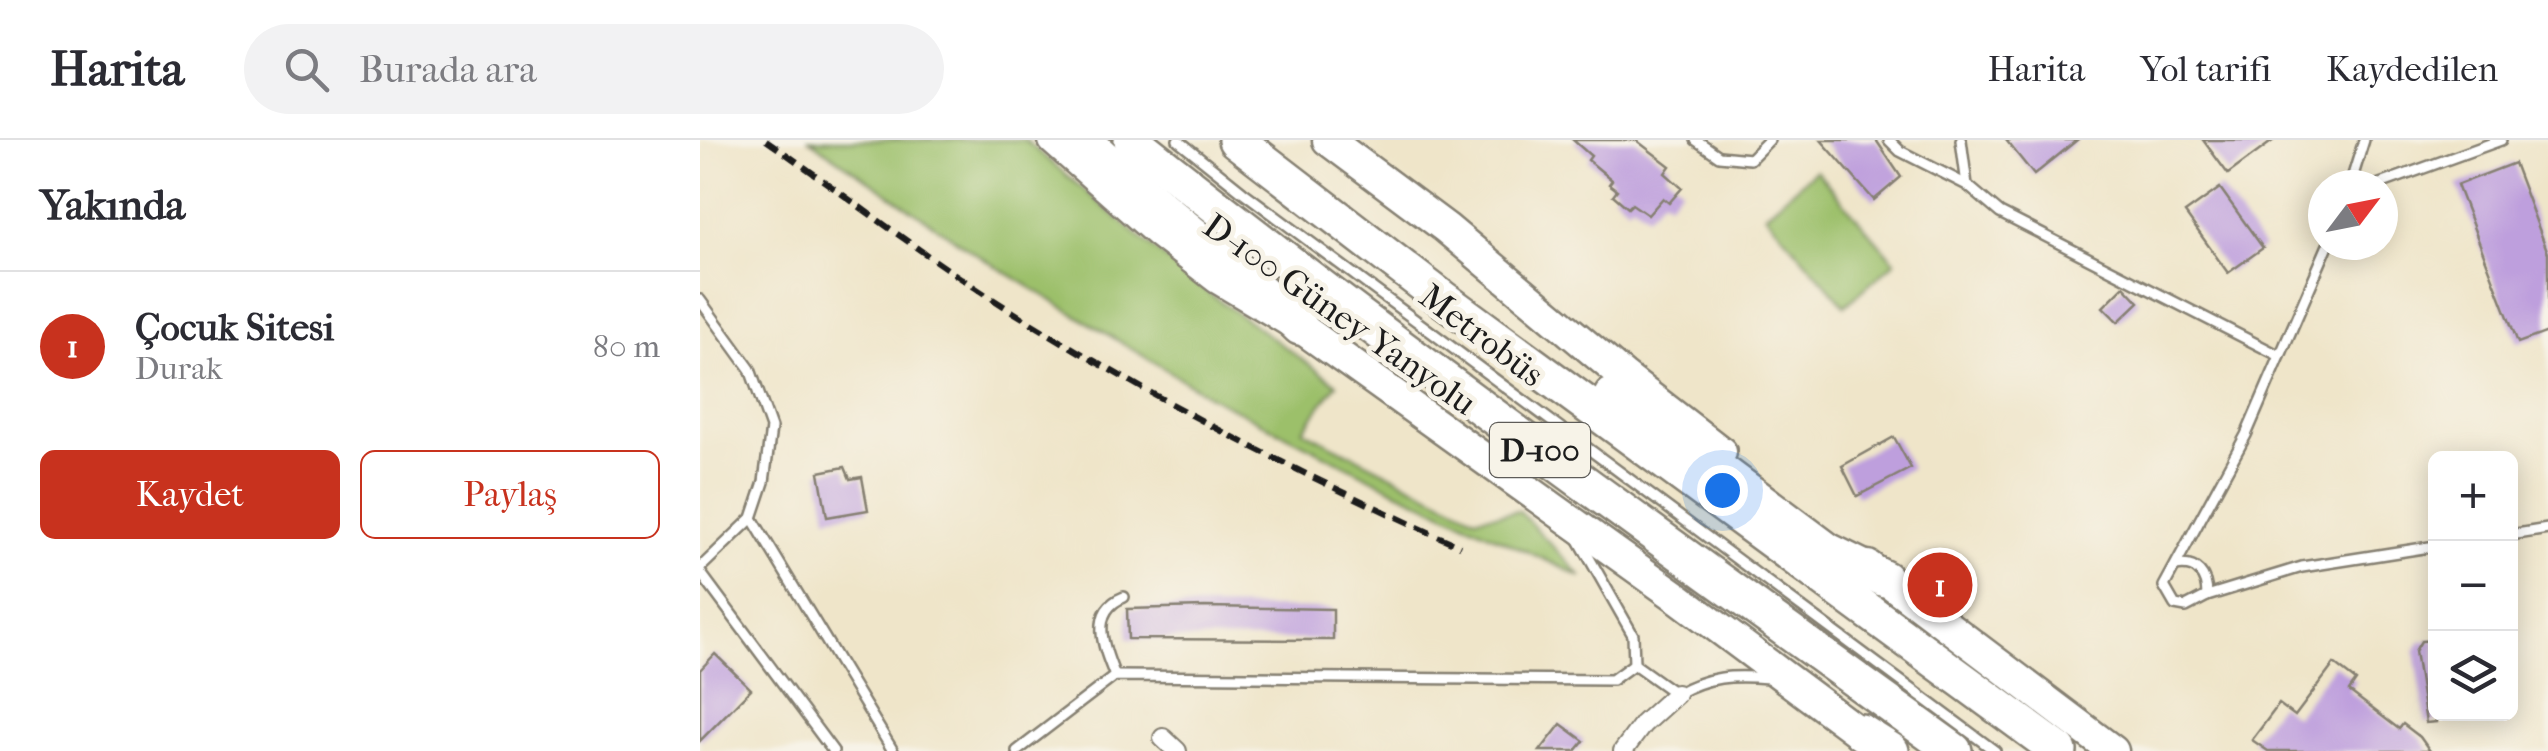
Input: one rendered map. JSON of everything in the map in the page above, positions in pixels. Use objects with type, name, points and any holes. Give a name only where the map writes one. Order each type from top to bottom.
[{"type":"highway","points":[[1084,140],[1300,327]]},
{"type":"highway","name":"D-100","points":[[1132,140],[1580,480],[1954,751]]},
{"type":"highway","name":"D-100","points":[[1236,140],[1444,299],[2059,751]]},
{"type":"highway","points":[[1257,140],[1327,211]]},
{"type":"highway","points":[[1444,299],[1507,326],[1669,434],[1828,551],[1885,579]]},
{"type":"main road","name":"D-100 Güney Yanyolu","points":[[1054,140],[1218,278],[1300,327],[1878,744]]},
{"type":"main road","points":[[1328,140],[1446,228],[1622,376],[2113,751]]},
{"type":"street","points":[[1622,751],[1676,694]]},
{"type":"lane","name":"Metrobüs","points":[[1178,140],[1995,751]]},
{"type":"lane","points":[[1696,140],[1719,156],[1750,159],[1769,140]]},
{"type":"lane","points":[[1889,140],[1966,185],[2000,212],[2280,356]]},
{"type":"lane","points":[[1961,140],[1966,185]]},
{"type":"lane","points":[[2355,170],[2364,140]]},
{"type":"lane","points":[[2398,177],[2501,140]]},
{"type":"lane","points":[[2322,260],[2246,436],[2164,586],[2175,605],[2186,606],[2302,566],[2428,547]]},
{"type":"lane","points":[[700,300],[750,369],[771,428],[764,482],[752,518],[700,570],[833,751]]},
{"type":"lane","points":[[752,518],[893,751]]},
{"type":"lane","points":[[1567,520],[1633,635],[1634,664]]},
{"type":"lane","points":[[2518,533],[2548,529]]},
{"type":"lane","points":[[2176,566],[2186,564],[2199,571],[2207,596]]},
{"type":"lane","points":[[1116,676],[1104,647],[1101,620],[1113,602],[1124,597]]},
{"type":"lane","points":[[1018,751],[1116,676],[1612,680],[1634,664]]},
{"type":"lane","points":[[1634,664],[1676,694],[1700,680],[1728,676],[1788,679]]},
{"type":"green space","points":[[810,140],[1025,140],[1193,282],[1337,384],[1303,430],[1476,517],[1519,511],[1582,577],[1395,490],[1211,397],[982,258]]},
{"type":"green space","points":[[1816,170],[1895,262],[1845,306],[1765,214]]},
{"type":"building","points":[[1573,140],[1636,140],[1670,166],[1665,173],[1682,188],[1669,203],[1663,198],[1648,215],[1632,204],[1628,208],[1613,195],[1617,190],[1609,184],[1612,180],[1588,160],[1591,156]]},
{"type":"building","points":[[1821,140],[1876,140],[1901,177],[1874,200]]},
{"type":"building","points":[[2006,140],[2077,140],[2034,175]]},
{"type":"building","points":[[2203,140],[2274,140],[2228,174]]},
{"type":"building","points":[[2514,163],[2548,253],[2548,332],[2518,343],[2457,185]]},
{"type":"building","points":[[2220,188],[2263,248],[2228,273],[2185,213]]},
{"type":"building","points":[[2124,286],[2139,302],[2118,322],[2103,307]]},
{"type":"building","points":[[1894,437],[1911,468],[1857,496],[1842,466]]},
{"type":"building","points":[[845,467],[850,479],[862,477],[868,510],[827,517],[819,472]]},
{"type":"building","points":[[1127,609],[1333,609],[1333,640],[1128,639]]},
{"type":"building","points":[[2421,641],[2428,641],[2428,721],[2436,722],[2426,723],[2415,651]]},
{"type":"building","points":[[715,654],[751,689],[700,741],[700,670]]},
{"type":"building","points":[[2334,664],[2356,681],[2349,691],[2399,729],[2403,724],[2430,751],[2268,751],[2252,740],[2279,704],[2295,716]]},
{"type":"building","points":[[1561,724],[1584,741],[1576,751],[1540,751]]},
{"type":"railway","points":[[766,140],[948,269],[1064,343],[1231,436],[1460,546]]},
{"type":"place","name":"Çocuk Sitesi","points":[[1940,585]]}]
